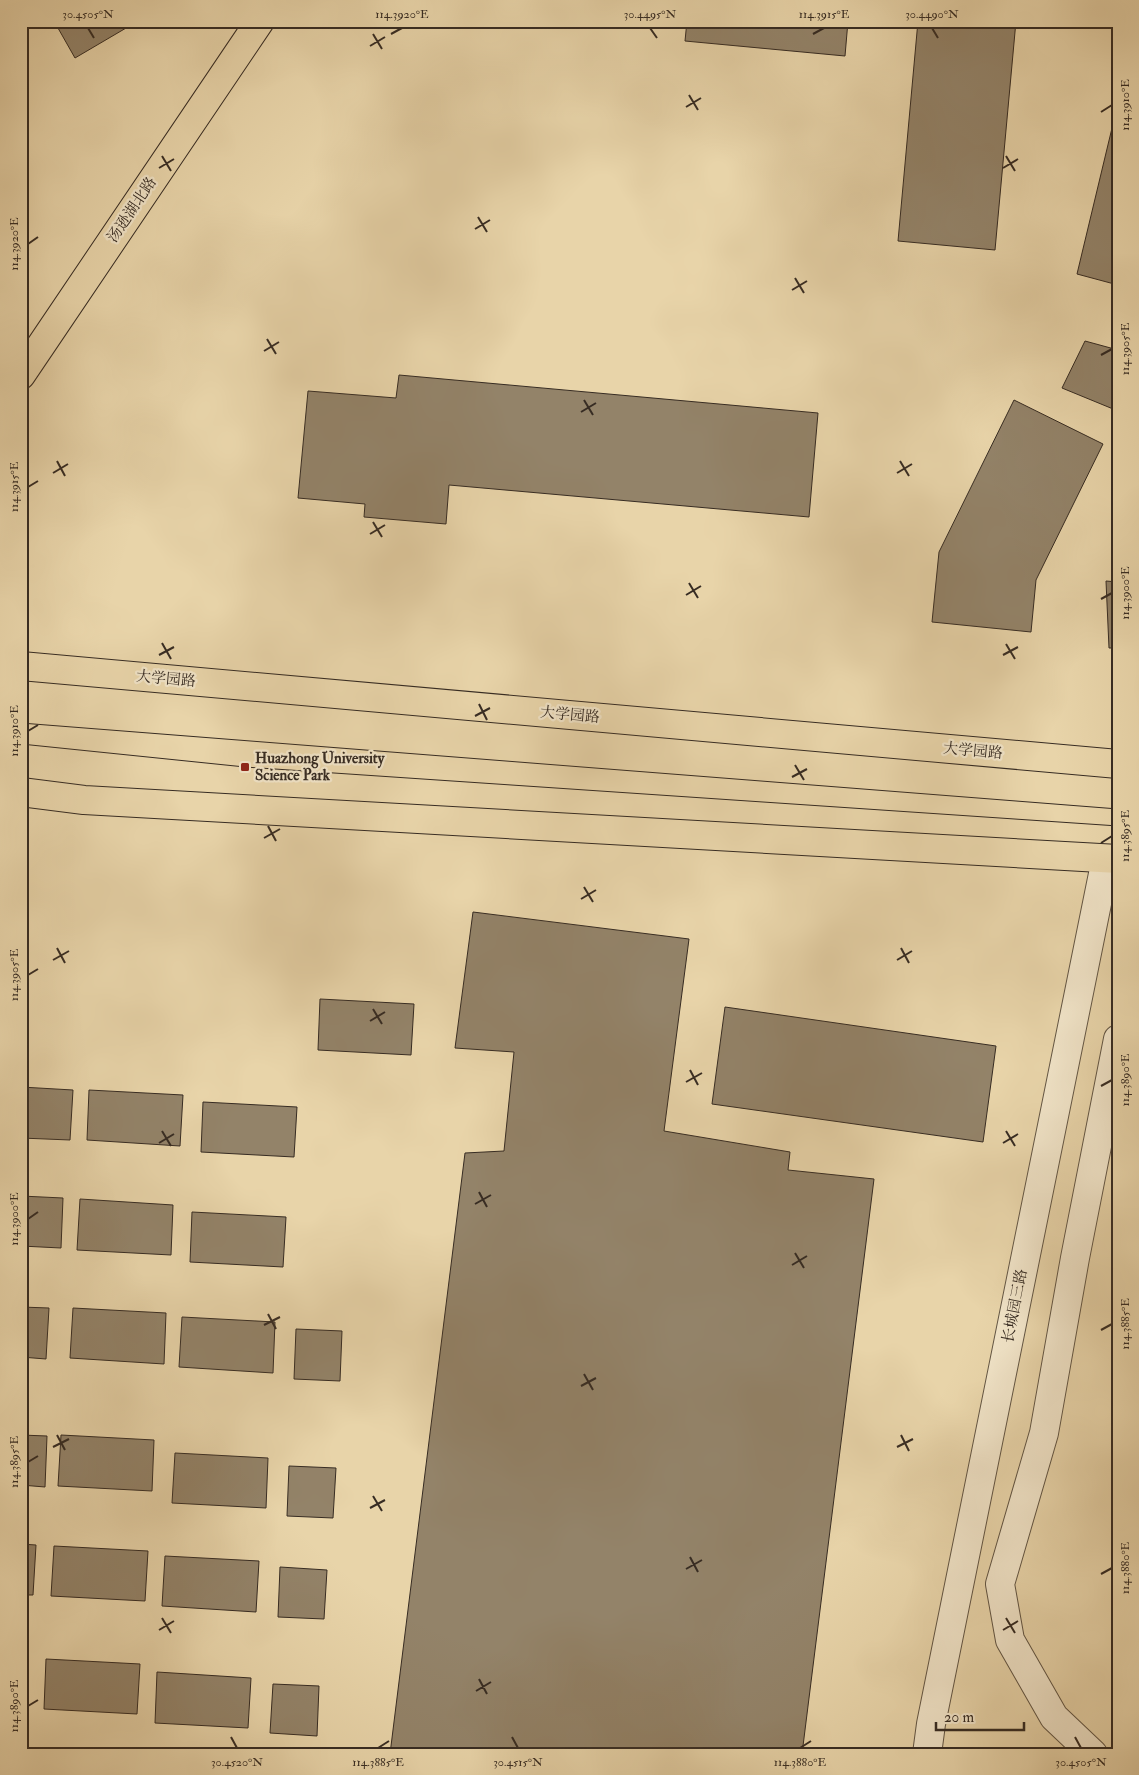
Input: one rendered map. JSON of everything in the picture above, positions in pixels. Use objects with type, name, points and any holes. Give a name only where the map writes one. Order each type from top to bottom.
[{"type":"main road","name":"汤逊湖北路","points":[[21,375],[260,21]]},
{"type":"main road","name":"大学园路","points":[[21,666],[1118,764]]},
{"type":"main road","points":[[21,792],[84,800],[1112,859]]},
{"type":"street","name":"长城园三路","points":[[927,1754],[935,1705],[1112,859]]},
{"type":"street","points":[[1093,1754],[1054,1718],[1010,1640],[1000,1584],[1044,1433],[1075,1258],[1118,1039]]},
{"type":"building","points":[[54,21],[138,21],[75,58]]},
{"type":"building","points":[[687,21],[848,21],[845,56],[685,41]]},
{"type":"building","points":[[918,21],[1016,21],[995,250],[898,241]]},
{"type":"building","points":[[1118,103],[1118,285],[1077,274]]},
{"type":"building","points":[[1085,341],[1118,350],[1118,411],[1062,388]]},
{"type":"building","points":[[399,375],[818,413],[809,517],[449,485],[446,524],[364,517],[365,504],[298,498],[308,391],[396,398]]},
{"type":"building","points":[[1014,400],[1103,444],[1036,580],[1031,632],[932,622],[939,552]]},
{"type":"building","points":[[1106,581],[1118,582],[1118,648],[1109,648]]},
{"type":"building","points":[[473,912],[689,939],[664,1131],[790,1152],[788,1170],[874,1179],[802,1754],[390,1754],[465,1153],[504,1151],[514,1052],[455,1048]]},
{"type":"building","points":[[320,999],[414,1004],[411,1055],[318,1050]]},
{"type":"building","points":[[725,1007],[996,1046],[983,1142],[712,1104]]},
{"type":"building","points":[[21,1087],[73,1090],[70,1140],[21,1138]]},
{"type":"building","points":[[89,1090],[183,1095],[180,1146],[87,1140]]},
{"type":"building","points":[[203,1102],[297,1107],[294,1157],[201,1152]]},
{"type":"building","points":[[21,1196],[63,1198],[61,1248],[21,1246]]},
{"type":"building","points":[[80,1199],[173,1205],[171,1255],[77,1250]]},
{"type":"building","points":[[192,1212],[286,1217],[283,1267],[190,1262]]},
{"type":"building","points":[[21,1307],[49,1308],[46,1359],[21,1357]]},
{"type":"building","points":[[73,1308],[166,1313],[164,1364],[70,1358]]},
{"type":"building","points":[[182,1317],[275,1322],[273,1373],[179,1367]]},
{"type":"building","points":[[296,1329],[342,1331],[340,1381],[294,1379]]},
{"type":"building","points":[[21,1435],[47,1436],[45,1487],[21,1485]]},
{"type":"building","points":[[61,1435],[154,1440],[152,1491],[58,1486]]},
{"type":"building","points":[[175,1453],[268,1458],[266,1508],[172,1503]]},
{"type":"building","points":[[289,1466],[336,1468],[333,1518],[287,1516]]},
{"type":"building","points":[[21,1544],[36,1545],[33,1595],[21,1595]]},
{"type":"building","points":[[54,1546],[148,1551],[145,1601],[51,1596]]},
{"type":"building","points":[[165,1556],[259,1561],[256,1612],[162,1606]]},
{"type":"building","points":[[280,1567],[327,1570],[324,1619],[278,1617]]},
{"type":"building","points":[[21,1658],[27,1658],[25,1708],[21,1708]]},
{"type":"building","points":[[46,1659],[140,1664],[137,1714],[44,1709]]},
{"type":"building","points":[[157,1672],[251,1678],[248,1728],[155,1723]]},
{"type":"building","points":[[273,1684],[319,1686],[317,1736],[270,1733]]},
{"type":"tram line","points":[[21,723],[1118,809]]},
{"type":"tram line","points":[[21,744],[245,767],[1118,826]]},
{"type":"place","name":"Huazhong University Science Park","points":[[245,767]]}]
